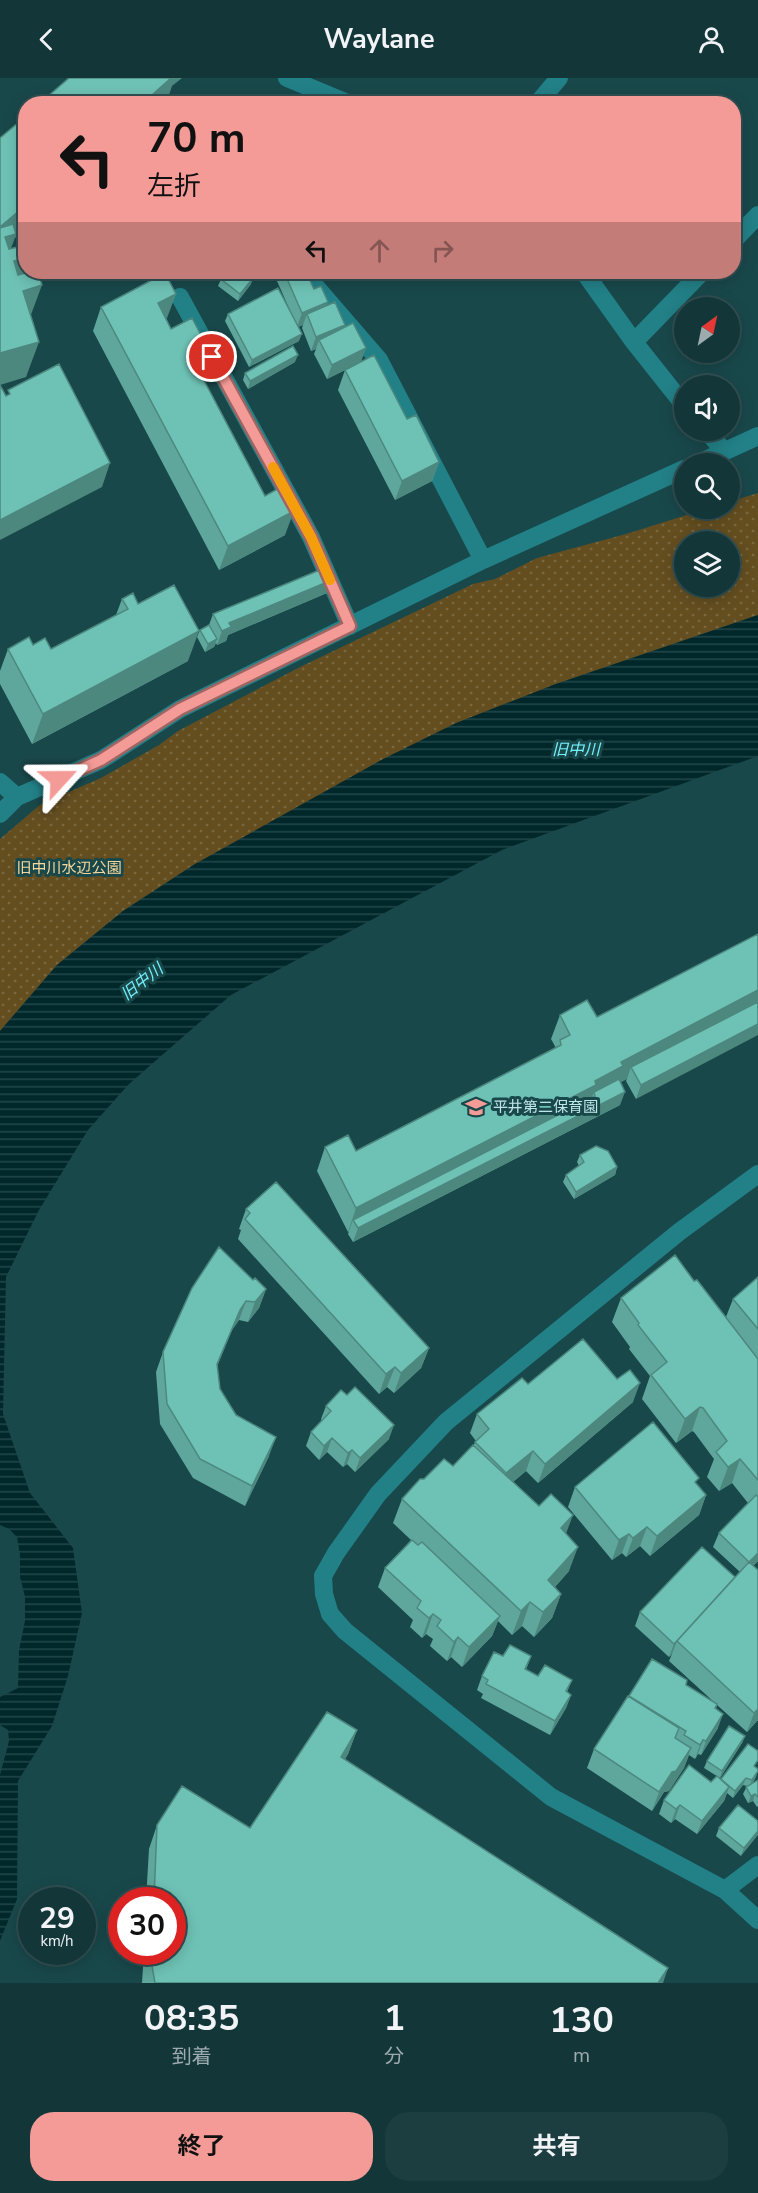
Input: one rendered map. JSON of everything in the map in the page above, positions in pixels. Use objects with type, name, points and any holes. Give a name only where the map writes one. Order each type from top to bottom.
[{"type":"street","points":[[287,78],[331,96]]},
{"type":"street","points":[[544,96],[559,78]]},
{"type":"street","points":[[741,233],[758,215]]},
{"type":"street","points":[[309,279],[379,360],[483,560]]},
{"type":"street","points":[[589,279],[674,392]]},
{"type":"street","points":[[634,342],[695,279]]},
{"type":"street","points":[[180,297],[311,537],[350,626]]},
{"type":"street","points":[[720,453],[758,436]]},
{"type":"street","points":[[715,441],[724,451]]},
{"type":"street","points":[[0,814],[17,797],[101,760],[180,709],[483,560],[674,474]]},
{"type":"street","points":[[0,782],[17,797]]},
{"type":"street","points":[[758,1173],[679,1232],[446,1422],[378,1494],[336,1553],[323,1576],[324,1594],[330,1614],[345,1631],[551,1797],[725,1890],[758,1920]]},
{"type":"street","points":[[725,1890],[758,1865]]},
{"type":"green space","name":"旧中川水辺公園","points":[[758,493],[758,615],[553,685],[195,864],[123,911],[57,965],[0,1031],[0,839],[41,804],[101,778],[159,745],[178,731],[298,668],[473,584],[495,579],[537,558],[674,519],[740,519],[740,499]]},
{"type":"water","name":"旧中川","points":[[758,615],[758,756],[502,850],[231,995],[129,1084],[88,1130],[39,1210],[6,1277],[3,1414],[30,1493],[73,1548],[82,1613],[68,1676],[52,1726],[18,1781],[17,1899],[0,1941],[0,1775],[9,1741],[8,1730],[0,1725],[0,1697],[18,1688],[19,1650],[25,1621],[25,1597],[20,1577],[17,1537],[9,1529],[0,1525],[0,1031],[57,965],[123,911],[195,864],[383,759],[456,723],[553,685]]},
{"type":"building","points":[[69,78],[171,78],[151,96],[48,96]]},
{"type":"building","points":[[18,123],[18,212],[0,227],[0,138]]},
{"type":"building","points":[[13,224],[16,234],[5,237],[9,249],[18,247],[18,260],[14,261],[18,279],[40,279],[42,285],[23,291],[39,342],[0,353],[0,228]]},
{"type":"building","points":[[154,279],[168,279],[176,294],[158,303],[171,329],[192,318],[204,341],[188,350],[265,496],[281,487],[294,511],[228,546],[101,307]]},
{"type":"building","points":[[221,279],[252,279],[240,294]]},
{"type":"building","points":[[287,279],[309,279],[314,289],[321,286],[328,302],[302,313]]},
{"type":"building","points":[[278,288],[302,334],[252,360],[228,314]]},
{"type":"building","points":[[335,302],[345,325],[316,337],[307,314]]},
{"type":"building","points":[[353,323],[366,348],[332,365],[319,340]]},
{"type":"building","points":[[293,346],[298,355],[250,381],[245,373]]},
{"type":"building","points":[[374,355],[407,419],[416,415],[439,462],[402,481],[345,370]]},
{"type":"building","points":[[59,364],[110,463],[0,520],[0,385],[6,396],[10,394],[8,390]]},
{"type":"building","points":[[327,567],[332,580],[229,623],[231,627],[222,631],[213,614]]},
{"type":"building","points":[[174,585],[199,631],[43,714],[8,649],[29,637],[33,645],[45,638],[51,649],[128,609],[122,599],[133,593],[138,604]]},
{"type":"building","points":[[209,625],[217,639],[208,644],[200,630]]},
{"type":"building","points":[[758,934],[758,990],[621,1062],[623,1066],[595,1081],[596,1085],[356,1208],[325,1147],[348,1135],[356,1151],[561,1045],[560,1040],[570,1035],[560,1015],[587,1000],[597,1017]]},
{"type":"building","points":[[758,1002],[758,1024],[641,1085],[631,1067]]},
{"type":"building","points":[[619,1079],[625,1092],[358,1228],[353,1220],[595,1096],[594,1092]]},
{"type":"building","points":[[596,1146],[608,1151],[617,1167],[576,1192],[566,1175],[584,1162],[580,1155]]},
{"type":"building","points":[[276,1182],[429,1348],[401,1373],[395,1367],[386,1374],[245,1219],[250,1213],[246,1209]]},
{"type":"building","points":[[219,1247],[253,1280],[255,1278],[266,1289],[255,1302],[246,1301],[240,1310],[217,1364],[220,1389],[236,1415],[276,1437],[252,1486],[200,1459],[167,1404],[163,1352],[192,1288]]},
{"type":"building","points":[[675,1255],[758,1359],[758,1480],[740,1459],[728,1467],[716,1452],[727,1441],[703,1408],[700,1407],[685,1419],[651,1375],[667,1362],[638,1325],[639,1323],[621,1298]]},
{"type":"building","points":[[758,1277],[758,1329],[733,1299]]},
{"type":"building","points":[[583,1339],[617,1379],[630,1370],[640,1383],[545,1464],[533,1451],[506,1473],[475,1442],[489,1429],[477,1414],[522,1378],[528,1384]]},
{"type":"building","points":[[355,1387],[394,1425],[360,1458],[352,1450],[348,1453],[332,1438],[324,1446],[311,1432],[331,1411],[326,1406],[341,1390],[347,1395]]},
{"type":"building","points":[[653,1422],[699,1478],[695,1482],[706,1495],[657,1536],[647,1527],[633,1538],[629,1534],[619,1540],[575,1487]]},
{"type":"building","points":[[473,1445],[539,1506],[551,1494],[573,1515],[561,1528],[578,1547],[548,1580],[561,1594],[543,1612],[530,1602],[521,1611],[402,1499],[420,1479],[424,1479],[444,1459],[453,1466]]},
{"type":"building","points":[[756,1495],[758,1497],[758,1553],[749,1562],[719,1533]]},
{"type":"building","points":[[412,1540],[418,1545],[422,1542],[500,1616],[469,1647],[458,1637],[454,1642],[437,1626],[441,1620],[433,1614],[429,1618],[417,1608],[421,1601],[385,1568]]},
{"type":"building","points":[[702,1547],[735,1577],[674,1644],[640,1612]]},
{"type":"building","points":[[749,1562],[758,1570],[758,1709],[754,1713],[677,1641]]},
{"type":"building","points":[[510,1645],[531,1656],[525,1669],[538,1676],[545,1665],[572,1680],[566,1691],[571,1695],[555,1721],[486,1684],[488,1680],[482,1676],[494,1652],[503,1656]]},
{"type":"building","points":[[652,1659],[687,1680],[686,1685],[717,1704],[715,1708],[723,1714],[706,1741],[703,1740],[700,1745],[684,1735],[686,1731],[629,1696]]},
{"type":"building","points":[[628,1696],[679,1728],[675,1738],[691,1748],[659,1792],[594,1749]]},
{"type":"building","points":[[327,1712],[357,1730],[341,1757],[668,1968],[658,1983],[155,1983],[152,1965],[186,1965],[186,1887],[155,1887],[157,1825],[182,1786],[250,1828]]},
{"type":"building","points":[[729,1726],[745,1736],[722,1771],[707,1761]]},
{"type":"building","points":[[748,1744],[758,1751],[758,1760],[754,1766],[758,1771],[752,1780],[746,1778],[735,1791],[721,1779]]},
{"type":"building","points":[[689,1765],[711,1782],[717,1776],[729,1787],[702,1821],[680,1805],[676,1809],[664,1800]]},
{"type":"building","points":[[758,1780],[758,1797],[755,1794],[751,1796],[746,1787]]},
{"type":"building","points":[[738,1805],[758,1821],[758,1831],[744,1848],[719,1828]]},
{"type":"slow traffic","points":[[273,467],[311,537],[330,580]]},
{"type":"place","name":"平井第二保育園","points":[[476,1107]]},
{"type":"route","points":[[59,779],[101,760],[180,709],[350,626],[311,537],[212,357]]}]
